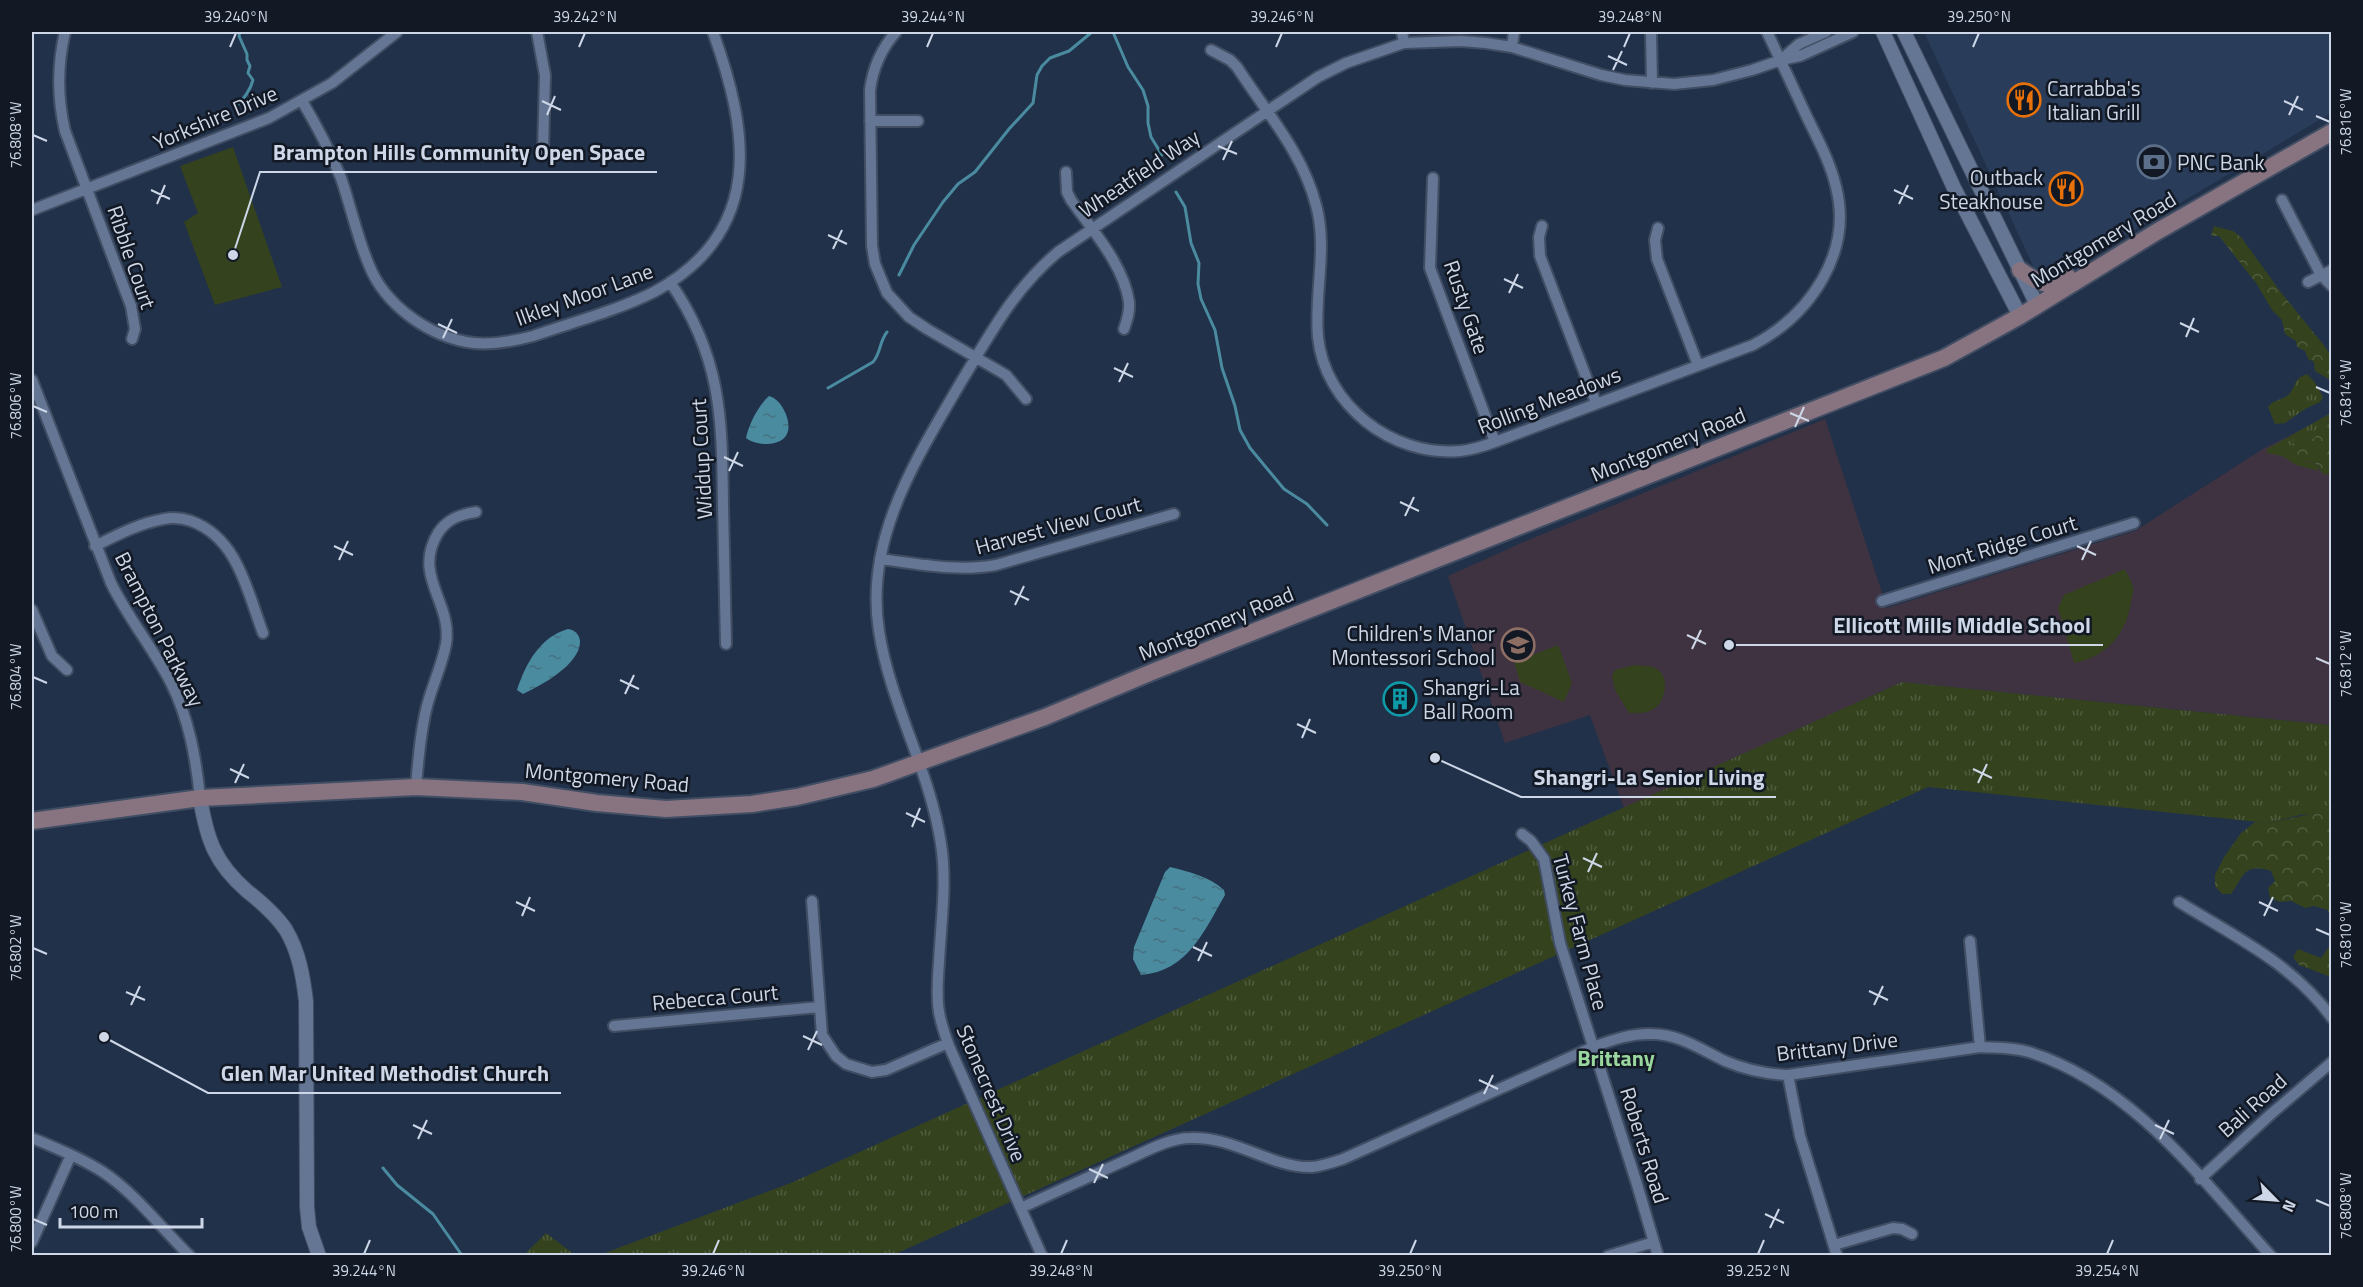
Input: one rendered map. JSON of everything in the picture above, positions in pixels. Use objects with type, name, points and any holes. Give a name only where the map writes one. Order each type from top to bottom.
[{"type":"main road","name":"Montgomery Road","points":[[32,821],[200,798],[416,787],[522,792],[634,807],[707,808],[797,797],[873,778],[1045,717],[1152,672],[1912,373],[2020,316],[2158,231],[2331,132]]},
{"type":"main road","points":[[2020,270],[2042,284],[2050,285],[2065,279],[2149,227],[2158,231]]},
{"type":"street","name":"Ribble Court","points":[[65,32],[58,73],[60,110],[65,130],[131,306],[135,329],[132,339]]},
{"type":"street","name":"Yorkshire Drive","points":[[32,210],[237,132],[302,101],[356,66],[398,32]]},
{"type":"street","points":[[537,32],[545,75],[543,152]]},
{"type":"street","name":"Ilkley Moor Lane","points":[[302,101],[331,154],[369,266],[377,282],[398,306],[432,330],[474,343],[513,341],[630,302],[670,282],[703,255],[715,239],[726,220],[740,176],[740,128],[729,77],[713,32]]},
{"type":"street","points":[[896,32],[887,42],[873,72],[870,90],[872,246],[880,278],[887,293],[909,316],[1006,375],[1026,399]]},
{"type":"street","points":[[1402,32],[1404,44]]},
{"type":"street","points":[[1512,47],[1514,32]]},
{"type":"street","points":[[1651,32],[1652,83]]},
{"type":"street","name":"Rolling Meadows","points":[[1211,50],[1222,55],[1237,67],[1299,159],[1317,208],[1321,240],[1318,339],[1330,378],[1341,396],[1371,426],[1406,444],[1458,451],[1474,449],[1495,442],[1753,345],[1787,324],[1812,296],[1831,262],[1839,223],[1836,186],[1826,155],[1767,32]]},
{"type":"street","name":"Wheatfield Way","points":[[1781,60],[1799,44],[1826,32]]},
{"type":"street","name":"Wheatfield Way","points":[[918,763],[883,656],[878,627],[877,592],[880,559],[896,499],[993,328],[1022,286],[1058,252],[1318,77],[1346,63],[1404,44],[1461,41],[1512,47],[1601,75],[1674,84],[1713,80],[1752,70],[1800,56],[1853,32]]},
{"type":"street","points":[[1904,32],[2037,305]]},
{"type":"street","points":[[1885,33],[1954,188],[2020,316]]},
{"type":"street","points":[[870,121],[918,121]]},
{"type":"street","points":[[1066,172],[1067,192],[1112,260],[1124,284],[1129,300],[1129,311],[1124,329]]},
{"type":"street","name":"Rusty Gate","points":[[1433,178],[1430,268],[1495,442]]},
{"type":"street","points":[[2282,200],[2326,272],[2331,286]]},
{"type":"street","points":[[1542,226],[1539,237],[1540,256],[1596,403]]},
{"type":"street","points":[[1658,228],[1655,240],[1657,259],[1698,365]]},
{"type":"street","points":[[2308,282],[2326,272]]},
{"type":"street","name":"Widdup Court","points":[[670,282],[687,306],[696,325],[716,384],[722,430],[726,644]]},
{"type":"street","name":"Brampton Parkway","points":[[32,380],[95,546],[122,605],[157,658],[180,705],[196,757],[200,798]]},
{"type":"street","points":[[416,787],[425,711],[446,644],[444,621],[431,581],[428,563],[430,551],[434,540],[448,522],[457,516],[476,512]]},
{"type":"street","name":"Harvest View Court","points":[[880,559],[960,569],[978,568],[996,565],[1174,513]]},
{"type":"street","points":[[95,546],[144,524],[166,518],[183,519],[200,525],[215,533],[226,544],[235,560],[263,633]]},
{"type":"street","name":"Mont Ridge Court","points":[[1882,601],[2134,523]]},
{"type":"street","points":[[32,610],[52,656],[67,670]]},
{"type":"street","name":"Stonecrest Drive","points":[[918,763],[930,794],[941,846],[943,899],[938,994],[941,1022],[948,1043],[1042,1256]]},
{"type":"street","points":[[200,798],[205,828],[212,849],[225,869],[266,907],[285,929],[295,949],[303,976],[306,1001],[307,1207],[309,1227],[319,1256]]},
{"type":"street","name":"Turkey Farm Place","points":[[1522,834],[1531,841],[1544,859],[1560,944],[1593,1047]]},
{"type":"street","points":[[812,901],[822,1035],[828,1046],[846,1064],[872,1072],[886,1070],[948,1043]]},
{"type":"street","points":[[2179,902],[2278,963],[2303,983],[2331,1018]]},
{"type":"street","points":[[1970,941],[1980,1047]]},
{"type":"street","name":"Rebecca Court","points":[[614,1026],[819,1007]]},
{"type":"street","name":"Brittany Drive","points":[[1021,1208],[1154,1148],[1191,1137],[1213,1139],[1236,1145],[1297,1166],[1325,1165],[1593,1047],[1614,1040],[1652,1034],[1669,1036],[1746,1069],[1767,1074],[1788,1075],[1980,1047],[2009,1048],[2048,1059],[2085,1079],[2137,1115],[2160,1135],[2271,1256]]},
{"type":"street","name":"Roberts Road","points":[[1593,1047],[1658,1256]]},
{"type":"street","name":"Bali Road","points":[[2200,1179],[2331,1062]]},
{"type":"street","points":[[1788,1075],[1800,1136],[1836,1250],[1893,1228],[1912,1234]]},
{"type":"street","points":[[32,1138],[104,1173],[122,1187],[190,1256]]},
{"type":"street","points":[[32,1242],[71,1155]]},
{"type":"street","points":[[1608,1256],[1654,1242]]},
{"type":"shaded area","points":[[1924,32],[2331,32],[2331,113],[2053,279],[2036,272]]},
{"type":"shaded area","points":[[2331,415],[2331,725],[1902,682],[1624,808],[1590,715],[1505,743],[1448,576],[1526,541],[1825,419],[1887,608],[2135,531],[2263,449]]},
{"type":"green space","points":[[233,147],[282,287],[215,305],[184,222],[198,213],[180,166]]},
{"type":"green space","points":[[2214,226],[2233,231],[2241,237],[2280,291],[2326,348],[2331,356],[2331,385],[2330,380],[2315,371],[2314,362],[2308,359],[2305,351],[2297,347],[2296,341],[2285,334],[2282,320],[2272,310],[2256,283],[2219,236],[2211,236]]},
{"type":"green space","points":[[2307,374],[2323,397],[2320,402],[2285,423],[2275,424],[2268,407],[2288,395],[2299,378]]},
{"type":"green space","points":[[2331,413],[2324,429],[2313,439],[2304,438],[2298,447],[2303,462],[2313,463],[2319,471],[2296,465],[2282,456],[2267,453],[2267,449]]},
{"type":"green space","points":[[2331,413],[2331,472],[2325,475],[2314,463],[2297,460],[2295,455],[2298,447],[2291,441],[2301,438],[2313,439],[2324,429]]},
{"type":"green space","points":[[2125,569],[2132,582],[2133,590],[2129,613],[2120,634],[2096,655],[2074,663],[2058,608],[2064,595]]},
{"type":"green space","points":[[1558,645],[1572,683],[1564,702],[1520,682],[1514,662]]},
{"type":"green space","points":[[1634,665],[1655,668],[1664,678],[1665,690],[1660,702],[1657,707],[1647,712],[1629,713],[1615,690],[1612,676],[1615,670]]},
{"type":"green space","points":[[1902,682],[2331,725],[2331,812],[2300,815],[2268,823],[1928,787],[893,1255],[597,1256],[793,1182]]},
{"type":"green space","points":[[2324,811],[2331,812],[2331,921],[2328,910],[2314,906],[2305,908],[2291,901],[2280,902],[2270,898],[2268,888],[2275,881],[2271,871],[2255,868],[2246,872],[2231,894],[2222,894],[2215,886],[2215,875],[2224,857],[2241,833],[2255,822],[2268,823]]},
{"type":"green space","points":[[2331,944],[2331,977],[2299,965],[2293,957],[2298,949],[2321,958]]},
{"type":"green space","points":[[546,1233],[575,1255],[524,1255]]},
{"type":"water","points":[[769,396],[777,401],[784,410],[789,426],[788,431],[785,437],[776,443],[756,443],[746,438],[747,433],[758,410]]},
{"type":"water","points":[[568,629],[578,634],[580,641],[579,650],[574,658],[559,673],[540,686],[523,694],[517,690],[535,652],[549,638]]},
{"type":"water","points":[[1170,867],[1212,881],[1224,890],[1225,895],[1202,935],[1183,957],[1157,972],[1141,975],[1133,959],[1134,947],[1165,872]]},
{"type":"waterway","points":[[236,106],[247,94],[253,80],[248,73],[250,66],[239,36],[240,32]]},
{"type":"waterway","points":[[899,275],[914,245],[943,202],[958,184],[975,172],[1033,103],[1037,75],[1042,66],[1050,58],[1069,51],[1092,32]]},
{"type":"waterway","points":[[1113,32],[1128,67],[1143,90],[1148,106],[1151,137],[1162,155]]},
{"type":"waterway","points":[[1176,192],[1185,207],[1191,243],[1199,263],[1198,284],[1201,299],[1215,330],[1222,368],[1235,406],[1240,430],[1250,448],[1284,489],[1307,504],[1327,525]]},
{"type":"waterway","points":[[828,388],[873,362],[887,332]]},
{"type":"waterway","points":[[383,1168],[397,1185],[433,1214],[461,1254]]},
{"type":"place","name":"Carrabba's Italian Grill","points":[[2024,100]]},
{"type":"place","name":"PNC Bank","points":[[2154,162]]},
{"type":"place","name":"Outback Steakhouse","points":[[2066,189]]},
{"type":"place","name":"Brampton Hills Community Open Space","points":[[233,255]]},
{"type":"place","name":"Children's Manor Montessori School","points":[[1518,645]]},
{"type":"place","name":"Ellicott Mills Middle School","points":[[1729,645]]},
{"type":"place","name":"Shangri-La Ball Room","points":[[1400,699]]},
{"type":"place","name":"Shangri-La Senior Living","points":[[1435,758]]},
{"type":"place","name":"Glen Mar United Methodist Church","points":[[104,1037]]},
{"type":"district","name":"Brittany","points":[[1616,1058]]}]
